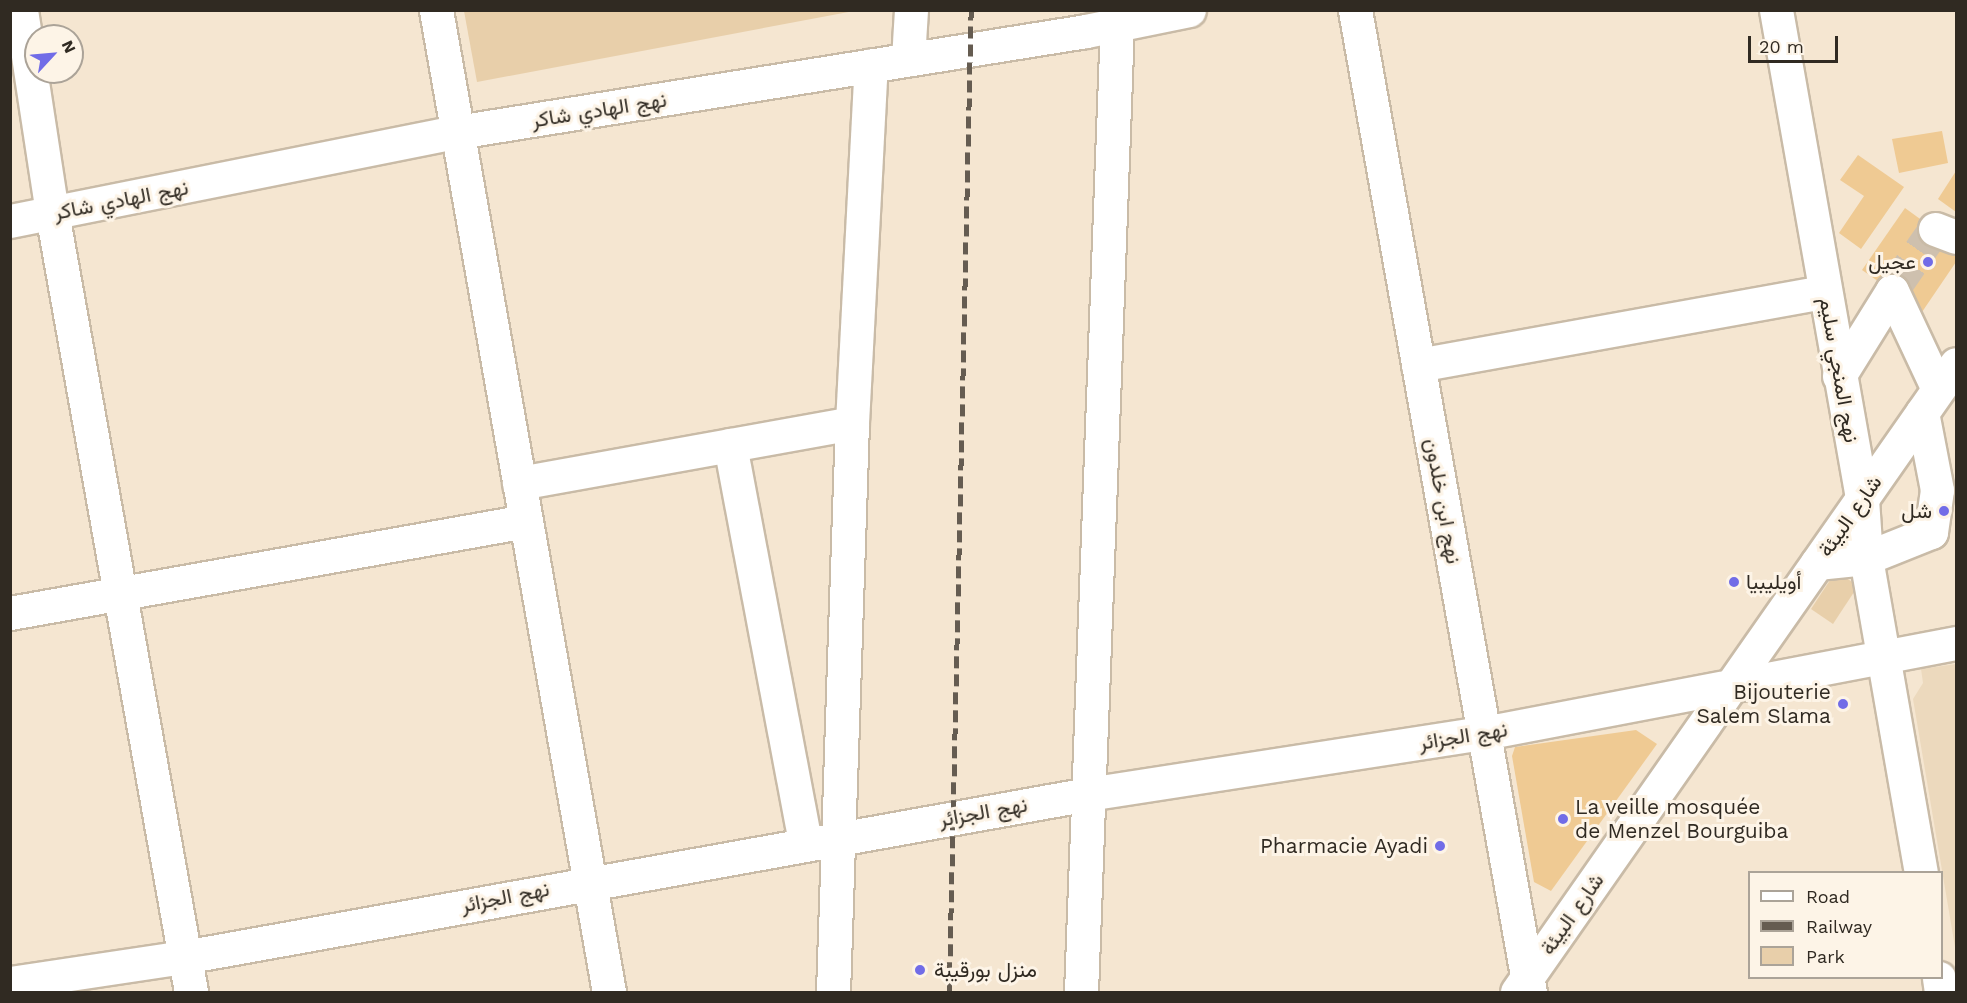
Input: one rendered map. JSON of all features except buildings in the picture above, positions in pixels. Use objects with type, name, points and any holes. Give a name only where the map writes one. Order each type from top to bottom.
[{"type":"street","points":[[21,10],[52,213],[118,596],[191,993]]},
{"type":"street","points":[[435,10],[609,993]]},
{"type":"street","points":[[908,59],[911,10]]},
{"type":"street","name":"نهج الهادي شاكر","points":[[10,221],[457,132],[871,66],[1097,22],[1189,10]]},
{"type":"street","name":"نهج ابن خلدون","points":[[1355,10],[1484,733],[1525,988]]},
{"type":"street","name":"نهج المنجي سليم","points":[[1776,10],[1862,499],[1866,558],[1921,871]]},
{"type":"street","points":[[1081,993],[1088,794],[1097,22]]},
{"type":"street","points":[[833,993],[852,423],[871,66]]},
{"type":"street","points":[[1817,563],[1866,558],[1931,532],[1937,490],[1939,388],[1892,291],[1839,376]]},
{"type":"street","points":[[1418,365],[1825,292]]},
{"type":"street","name":"شارع البيئة","points":[[1525,988],[1939,388]]},
{"type":"street","points":[[519,483],[852,423]]},
{"type":"street","points":[[730,445],[805,843]]},
{"type":"street","points":[[10,613],[118,596],[526,521]]},
{"type":"street","name":"نهج الجزائر","points":[[10,983],[184,957],[590,881],[1088,794],[1484,733],[1733,686],[1884,654],[1956,643]]},
{"type":"shaded area","points":[[1956,664],[1956,953],[1913,699],[1923,683],[1921,669]]},
{"type":"green space","points":[[464,10],[854,11],[477,82]]},
{"type":"green space","points":[[1836,571],[1858,586],[1833,624],[1811,609]]},
{"type":"tunnel","points":[[1892,291],[1935,229]]},
{"type":"railway","points":[[949,992],[971,10]]},
{"type":"place","name":"عجيل","points":[[1928,262]]},
{"type":"place","name":"شل","points":[[1944,511]]},
{"type":"place","name":"أويليبيا","points":[[1734,582]]},
{"type":"place","name":"Bijouterie Salem Slama","points":[[1843,704]]},
{"type":"place","name":"La veille mosquée de Menzel Bourguiba","points":[[1563,819]]},
{"type":"place","name":"Pharmacie Ayadi","points":[[1440,846]]},
{"type":"place","name":"منزل بورقيبة","points":[[920,970]]}]
